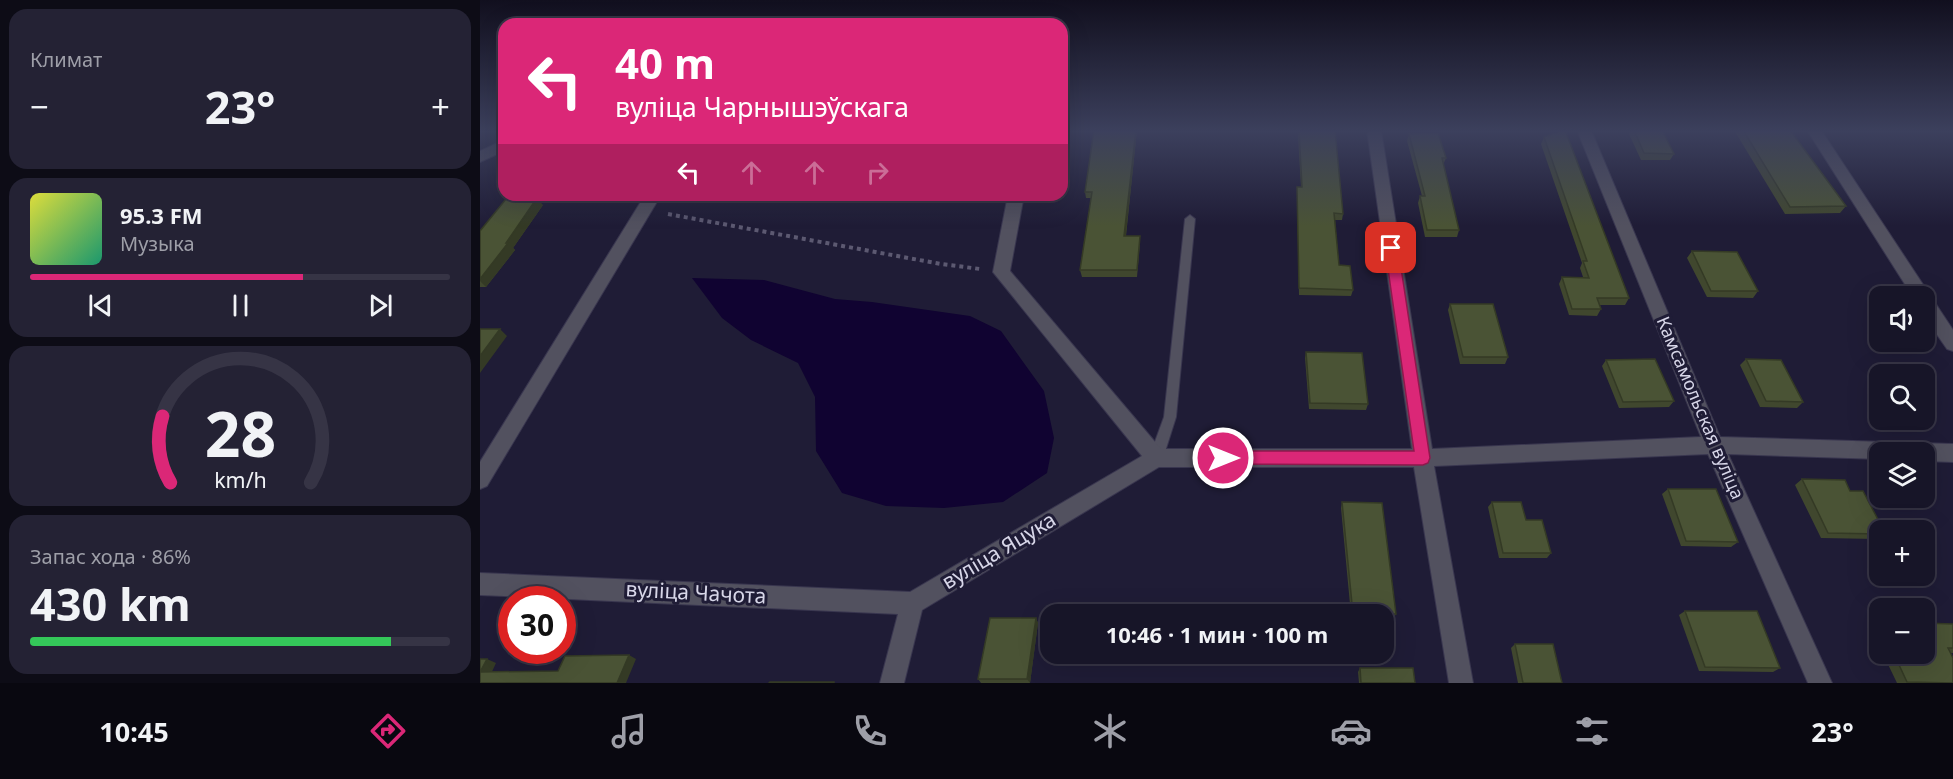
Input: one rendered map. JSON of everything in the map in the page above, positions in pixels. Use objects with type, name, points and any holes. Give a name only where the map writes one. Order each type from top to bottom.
[{"type":"street","points":[[1379,162],[1423,458],[1461,683]]},
{"type":"street","name":"Камсамольская вуліца","points":[[1597,162],[1714,445],[1820,683]]},
{"type":"street","points":[[1835,162],[1915,286]]},
{"type":"street","points":[[1015,201],[1001,272],[1156,458],[1423,458],[1714,445],[1953,453]]},
{"type":"street","points":[[480,480],[649,202]]},
{"type":"street","points":[[1935,317],[1953,344]]},
{"type":"street","name":"вуліца Яцука","points":[[912,603],[1156,458]]},
{"type":"street","name":"вуліца Чачота","points":[[480,584],[912,603]]},
{"type":"street","points":[[892,683],[912,603]]},
{"type":"lane","points":[[1156,458],[1170,417],[1190,219]]},
{"type":"path","points":[[649,202],[941,264],[1001,272]]},
{"type":"shaded area","points":[[692,278],[764,280],[835,299],[970,316],[1001,331],[1044,391],[1054,438],[1047,473],[1003,502],[944,508],[886,506],[842,493],[816,451],[815,397],[798,363],[751,340],[722,318]]},
{"type":"building","points":[[1089,162],[1132,162],[1124,236],[1140,236],[1137,270],[1080,270],[1092,192],[1085,192]]},
{"type":"building","points":[[1301,162],[1338,162],[1343,214],[1334,213],[1339,265],[1350,266],[1353,290],[1299,288],[1297,187],[1302,187]]},
{"type":"building","points":[[1416,162],[1443,162],[1459,230],[1427,230],[1420,196],[1425,196]]},
{"type":"building","points":[[1553,162],[1577,162],[1629,298],[1597,298],[1601,309],[1572,309],[1562,277],[1589,278],[1583,261],[1587,261]]},
{"type":"building","points":[[1762,162],[1813,162],[1846,206],[1790,207]]},
{"type":"building","points":[[504,201],[535,201],[506,243],[508,243],[480,279],[480,231]]},
{"type":"building","points":[[1692,251],[1737,252],[1758,291],[1711,291]]},
{"type":"building","points":[[1450,304],[1493,304],[1508,357],[1463,357]]},
{"type":"building","points":[[480,329],[500,329],[480,356]]},
{"type":"building","points":[[1306,352],[1362,353],[1368,404],[1310,403]]},
{"type":"building","points":[[1655,359],[1674,401],[1623,402],[1606,360]]},
{"type":"building","points":[[1746,359],[1781,360],[1803,402],[1766,401]]},
{"type":"building","points":[[1802,479],[1845,480],[1850,491],[1863,491],[1869,502],[1869,508],[1872,508],[1878,520],[1869,520],[1869,534],[1828,533]]},
{"type":"building","points":[[1668,489],[1716,489],[1738,542],[1686,541]]},
{"type":"building","points":[[1342,502],[1382,503],[1396,614],[1394,614],[1394,604],[1352,604]]},
{"type":"building","points":[[1492,502],[1521,502],[1526,520],[1542,520],[1551,553],[1503,553]]},
{"type":"building","points":[[1685,611],[1757,611],[1780,668],[1705,667]]},
{"type":"building","points":[[990,618],[1036,618],[1027,679],[978,679]]},
{"type":"building","points":[[1935,623],[1953,624],[1953,648],[1948,648],[1953,658],[1953,683],[1907,682],[1899,664],[1935,664]]},
{"type":"building","points":[[1515,644],[1553,644],[1562,683],[1523,683]]},
{"type":"building","points":[[629,655],[617,683],[480,683],[480,672],[558,671],[561,664],[576,664],[576,656]]},
{"type":"building","points":[[480,659],[487,659],[480,672]]},
{"type":"building","points":[[1360,668],[1413,668],[1415,683],[1361,683]]},
{"type":"building","points":[[834,682],[834,683],[769,683]]},
{"type":"route","points":[[1223,458],[1423,458],[1391,248]]}]
